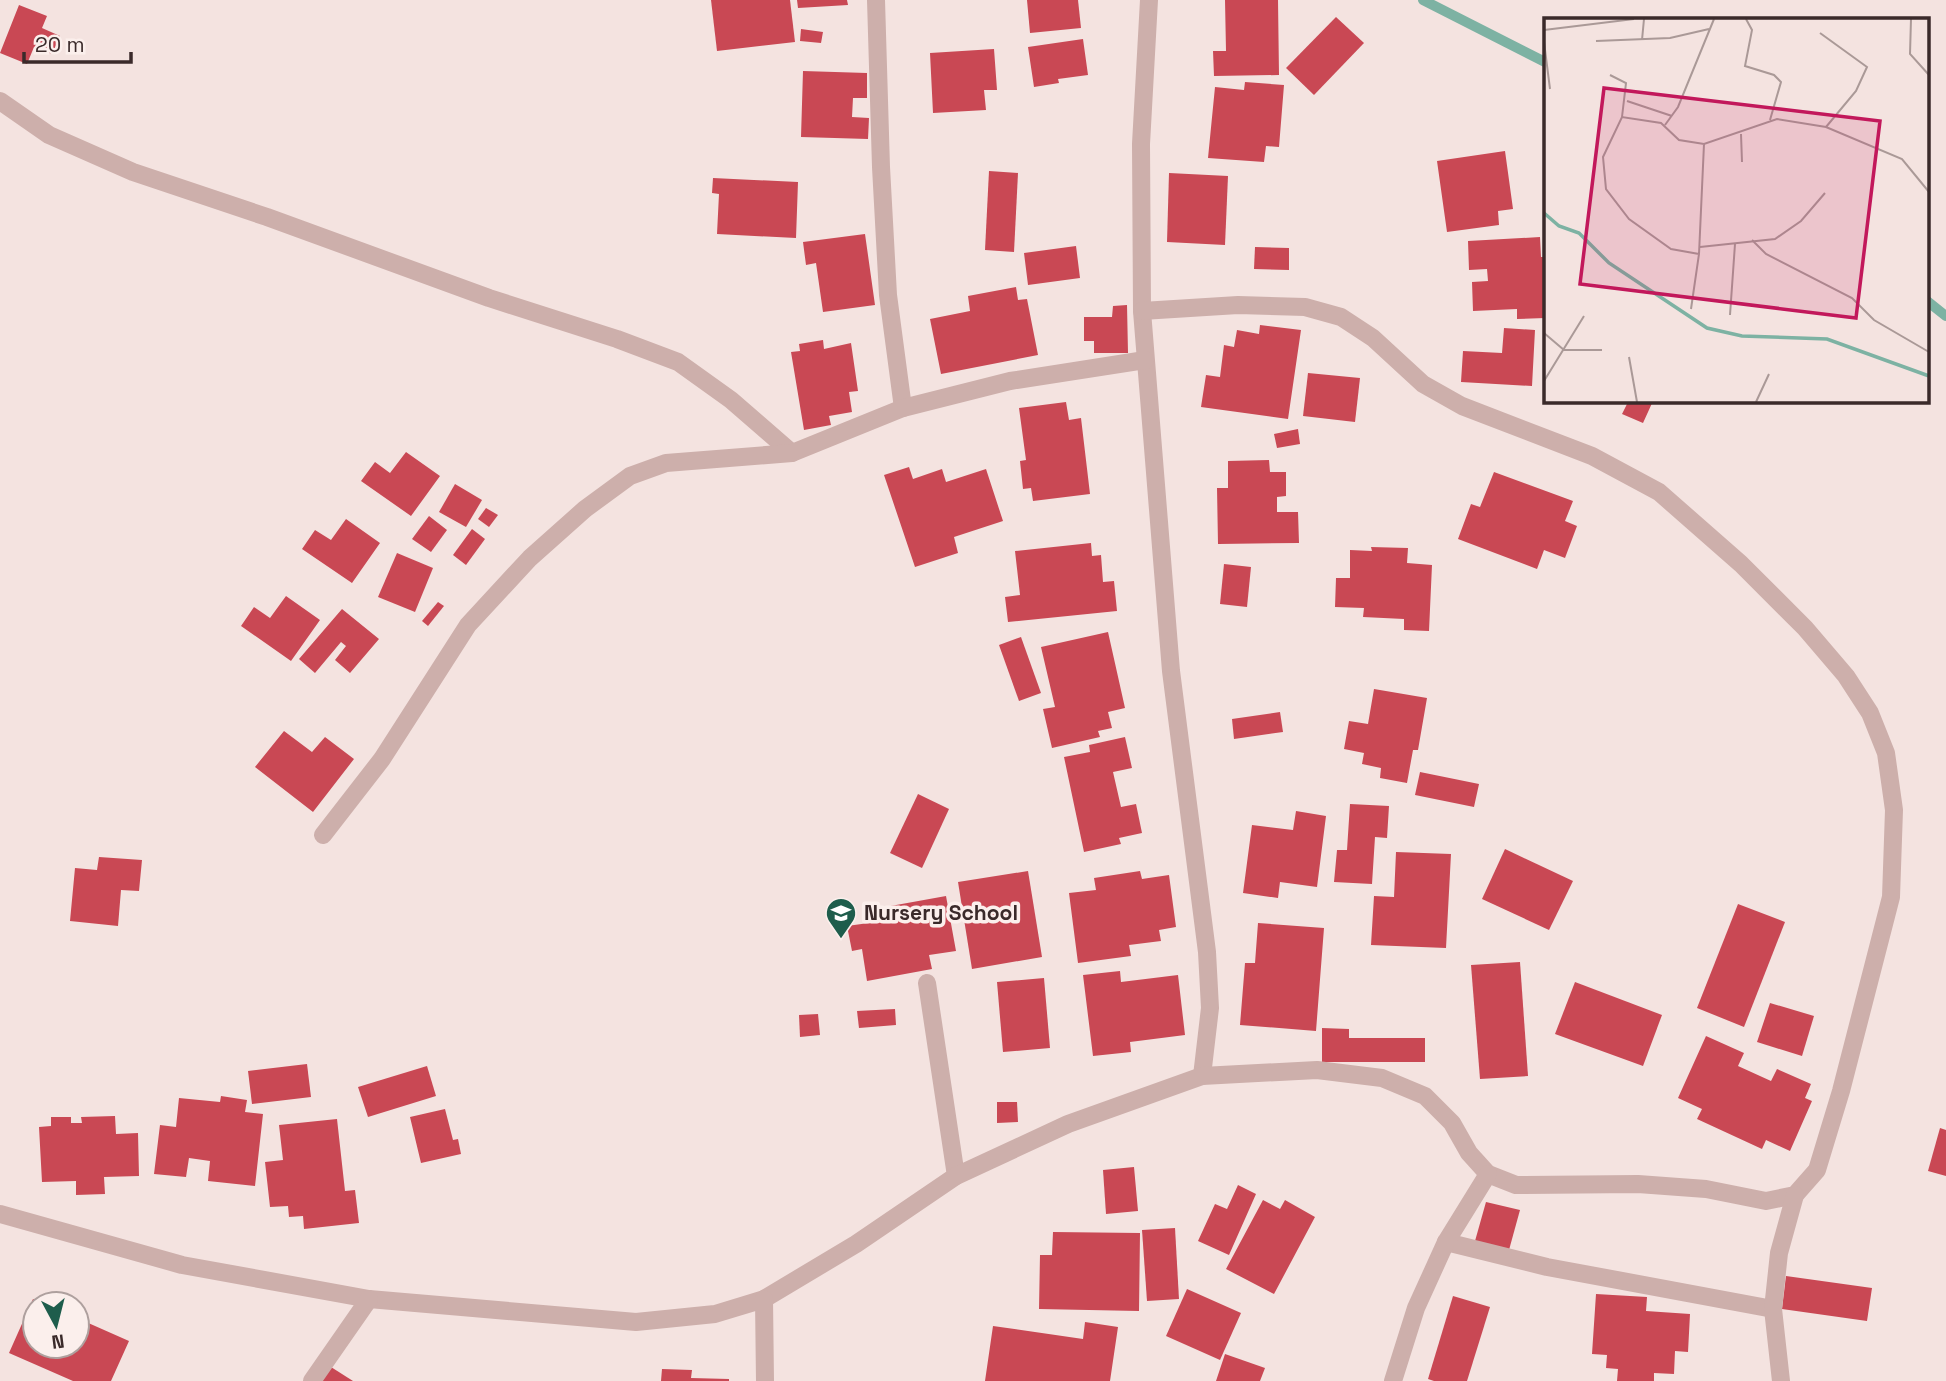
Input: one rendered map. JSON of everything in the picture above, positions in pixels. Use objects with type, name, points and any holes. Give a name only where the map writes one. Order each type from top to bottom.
[{"type":"street","points":[[876,0],[888,295],[903,408]]},
{"type":"street","points":[[1149,0],[1141,144],[1142,311],[1171,671],[1207,952],[1210,1008],[1202,1076]]},
{"type":"street","points":[[0,101],[49,135],[133,172],[678,362],[731,400],[792,453]]},
{"type":"street","points":[[1142,311],[1238,305],[1305,307],[1341,317],[1373,338],[1423,384],[1462,406],[1592,456],[1659,492],[1741,564],[1805,628],[1846,676],[1870,713],[1886,753],[1894,810],[1891,897],[1842,1091],[1817,1170],[1795,1195],[1779,1253],[1773,1309],[1781,1381]]},
{"type":"street","points":[[323,835],[383,760],[468,625],[530,558],[585,509],[630,476],[666,463],[792,453],[903,408],[1010,382],[1145,360]]},
{"type":"street","points":[[927,983],[956,1176]]},
{"type":"street","points":[[0,1214],[182,1265],[369,1299],[636,1322],[715,1314],[764,1299],[856,1244],[956,1176],[1068,1124],[1202,1076],[1317,1070],[1382,1078],[1425,1096],[1452,1122],[1469,1153],[1488,1174],[1516,1185],[1638,1184],[1706,1189],[1766,1201],[1795,1195]]},
{"type":"street","points":[[1393,1381],[1416,1308],[1446,1242],[1488,1174]]},
{"type":"street","points":[[1446,1242],[1547,1267],[1773,1309]]},
{"type":"street","points":[[312,1381],[369,1299]]},
{"type":"street","points":[[764,1299],[765,1381]]},
{"type":"building","points":[[711,0],[790,0],[795,42],[717,51]]},
{"type":"building","points":[[797,0],[847,0],[848,5],[798,8]]},
{"type":"building","points":[[1027,0],[1078,0],[1081,28],[1030,33]]},
{"type":"building","points":[[1225,0],[1278,0],[1279,75],[1214,76],[1213,51],[1226,51]]},
{"type":"building","points":[[19,5],[47,16],[42,28],[60,36],[52,54],[34,47],[27,64],[0,53]]},
{"type":"building","points":[[1336,17],[1364,43],[1314,95],[1286,68]]},
{"type":"building","points":[[801,29],[823,32],[821,43],[800,41]]},
{"type":"building","points":[[1083,39],[1088,75],[1058,79],[1059,83],[1034,87],[1028,47]]},
{"type":"building","points":[[994,49],[997,90],[984,90],[986,110],[933,113],[930,53]]},
{"type":"building","points":[[803,71],[867,73],[867,98],[853,98],[852,117],[869,118],[868,139],[801,137]]},
{"type":"building","points":[[1245,82],[1284,85],[1279,147],[1266,146],[1264,162],[1208,158],[1215,87],[1244,90]]},
{"type":"building","points":[[1505,151],[1513,209],[1498,211],[1499,225],[1447,232],[1437,161]]},
{"type":"building","points":[[989,171],[1018,173],[1014,252],[985,250]]},
{"type":"building","points":[[1169,173],[1228,176],[1225,245],[1167,242]]},
{"type":"building","points":[[713,178],[798,182],[796,238],[717,234],[719,194],[712,193]]},
{"type":"building","points":[[865,234],[875,305],[823,312],[816,263],[806,265],[803,242]]},
{"type":"building","points":[[1540,237],[1541,257],[1544,257],[1544,318],[1517,319],[1517,309],[1473,311],[1472,282],[1488,281],[1487,269],[1469,270],[1468,241]]},
{"type":"building","points":[[1076,246],[1080,278],[1028,285],[1024,253]]},
{"type":"building","points":[[1255,247],[1289,248],[1289,270],[1254,269]]},
{"type":"building","points":[[1016,287],[1018,300],[1027,299],[1038,355],[941,374],[930,319],[970,311],[968,296]]},
{"type":"building","points":[[1127,305],[1128,353],[1094,353],[1094,341],[1084,341],[1084,317],[1112,317],[1113,306]]},
{"type":"building","points":[[1260,325],[1301,330],[1288,419],[1201,407],[1206,375],[1220,377],[1224,345],[1234,347],[1237,330],[1259,334]]},
{"type":"building","points":[[1504,328],[1535,330],[1532,386],[1461,382],[1463,351],[1502,353]]},
{"type":"building","points":[[823,340],[824,349],[851,343],[858,391],[849,392],[852,412],[829,416],[831,425],[804,430],[791,352],[800,351],[799,344]]},
{"type":"building","points":[[1308,373],[1360,378],[1355,422],[1303,416]]},
{"type":"building","points":[[1066,402],[1069,420],[1081,418],[1090,494],[1033,501],[1031,488],[1023,489],[1020,461],[1026,460],[1019,408]]},
{"type":"building","points":[[1622,402],[1653,402],[1643,423],[1622,414],[1627,404]]},
{"type":"building","points":[[1298,429],[1300,444],[1277,448],[1274,434]]},
{"type":"building","points":[[406,452],[440,476],[411,516],[361,481],[375,462],[390,473]]},
{"type":"building","points":[[1269,460],[1270,472],[1286,472],[1286,496],[1277,497],[1277,512],[1298,512],[1299,543],[1218,544],[1217,488],[1228,488],[1228,461]]},
{"type":"building","points":[[909,467],[913,479],[942,469],[946,482],[986,469],[1003,521],[954,537],[958,553],[915,567],[884,475]]},
{"type":"building","points":[[1494,472],[1573,501],[1565,521],[1577,526],[1565,558],[1544,550],[1537,569],[1458,539],[1471,504],[1480,507]]},
{"type":"building","points":[[455,484],[482,500],[466,527],[439,512]]},
{"type":"building","points":[[486,508],[498,515],[489,527],[478,519]]},
{"type":"building","points":[[429,516],[447,530],[431,552],[412,539]]},
{"type":"building","points":[[346,519],[380,543],[352,583],[302,549],[315,530],[331,540]]},
{"type":"building","points":[[472,529],[485,539],[466,565],[453,555]]},
{"type":"building","points":[[1091,543],[1092,556],[1101,555],[1103,582],[1114,581],[1117,611],[1008,622],[1005,597],[1020,595],[1015,551]]},
{"type":"building","points":[[1371,547],[1408,548],[1407,563],[1432,565],[1429,631],[1404,630],[1404,619],[1363,617],[1364,608],[1335,607],[1336,578],[1350,578],[1350,550],[1372,551]]},
{"type":"building","points":[[397,553],[433,568],[415,612],[378,597]]},
{"type":"building","points":[[1224,564],[1251,567],[1247,607],[1220,604]]},
{"type":"building","points":[[286,596],[320,620],[291,661],[241,626],[254,607],[270,618]]},
{"type":"building","points":[[438,602],[444,606],[428,626],[422,621]]},
{"type":"building","points":[[342,609],[379,639],[350,673],[335,660],[346,646],[341,642],[315,673],[299,659]]},
{"type":"building","points":[[1108,632],[1125,708],[1108,712],[1112,728],[1098,731],[1100,737],[1052,748],[1043,709],[1055,707],[1041,647]]},
{"type":"building","points":[[1021,637],[1041,693],[1019,701],[999,645]]},
{"type":"building","points":[[1374,689],[1427,698],[1418,750],[1413,750],[1407,783],[1380,778],[1381,768],[1362,764],[1364,753],[1344,749],[1349,721],[1368,724]]},
{"type":"building","points":[[1280,712],[1283,732],[1234,739],[1232,719]]},
{"type":"building","points":[[284,731],[312,752],[325,737],[354,759],[313,812],[255,767]]},
{"type":"building","points":[[1125,737],[1132,768],[1113,772],[1121,807],[1136,804],[1142,833],[1119,838],[1121,844],[1084,852],[1064,757],[1090,752],[1089,745]]},
{"type":"building","points":[[1420,772],[1479,784],[1474,807],[1415,795]]},
{"type":"building","points":[[918,794],[949,809],[922,868],[890,853]]},
{"type":"building","points":[[1350,804],[1389,806],[1387,838],[1375,837],[1372,884],[1334,882],[1337,850],[1347,850]]},
{"type":"building","points":[[1296,811],[1326,816],[1317,887],[1280,882],[1278,898],[1243,893],[1252,825],[1293,830]]},
{"type":"building","points":[[1505,849],[1573,881],[1549,930],[1482,899]]},
{"type":"building","points":[[1396,852],[1451,854],[1446,948],[1371,945],[1374,896],[1394,897]]},
{"type":"building","points":[[99,857],[142,860],[139,891],[121,890],[118,926],[70,921],[75,868],[97,870]]},
{"type":"building","points":[[1028,871],[1042,957],[972,969],[958,882]]},
{"type":"building","points":[[1140,871],[1142,879],[1169,875],[1176,927],[1159,930],[1161,941],[1129,945],[1131,956],[1078,963],[1069,893],[1096,890],[1094,878]]},
{"type":"building","points":[[946,896],[956,951],[929,955],[932,969],[867,981],[862,949],[852,951],[847,926],[876,922],[874,909]]},
{"type":"building","points":[[1738,904],[1785,922],[1744,1027],[1697,1008]]},
{"type":"building","points":[[1258,923],[1324,928],[1316,1031],[1240,1025],[1245,963],[1255,963]]},
{"type":"building","points":[[1520,962],[1528,1076],[1480,1079],[1471,965]]},
{"type":"building","points":[[1120,971],[1121,982],[1178,975],[1185,1035],[1130,1042],[1131,1052],[1093,1056],[1083,975]]},
{"type":"building","points":[[1044,978],[1050,1048],[1003,1052],[997,982]]},
{"type":"building","points":[[1575,982],[1662,1015],[1643,1066],[1555,1034]]},
{"type":"building","points":[[1770,1003],[1814,1016],[1802,1056],[1757,1042]]},
{"type":"building","points":[[895,1009],[896,1025],[859,1028],[857,1011]]},
{"type":"building","points":[[818,1014],[820,1035],[800,1037],[799,1015]]},
{"type":"building","points":[[1322,1028],[1349,1029],[1349,1038],[1425,1038],[1425,1062],[1322,1062]]},
{"type":"building","points":[[1706,1036],[1744,1053],[1738,1066],[1771,1081],[1777,1069],[1811,1084],[1805,1098],[1812,1101],[1790,1151],[1766,1140],[1762,1149],[1697,1119],[1702,1109],[1678,1098]]},
{"type":"building","points":[[307,1064],[311,1097],[252,1104],[248,1071]]},
{"type":"building","points":[[427,1066],[436,1096],[368,1117],[358,1087]]},
{"type":"building","points":[[221,1096],[247,1100],[245,1112],[263,1114],[255,1186],[208,1181],[210,1161],[189,1158],[186,1177],[154,1174],[160,1125],[176,1127],[179,1098],[220,1102]]},
{"type":"building","points":[[997,1102],[1017,1102],[1018,1122],[997,1123]]},
{"type":"building","points":[[445,1109],[453,1140],[458,1139],[461,1154],[421,1163],[410,1117]]},
{"type":"building","points":[[115,1116],[116,1134],[138,1133],[139,1176],[104,1177],[105,1194],[76,1195],[76,1181],[42,1182],[39,1127],[51,1126],[51,1117],[71,1117],[71,1123],[82,1123],[81,1117]]},
{"type":"building","points":[[337,1119],[345,1191],[355,1190],[359,1223],[304,1229],[303,1216],[289,1217],[288,1206],[270,1207],[265,1162],[283,1160],[279,1125]]},
{"type":"building","points":[[1940,1128],[1946,1130],[1946,1176],[1928,1171]]},
{"type":"building","points":[[1134,1167],[1138,1211],[1106,1214],[1103,1170]]},
{"type":"building","points":[[1238,1185],[1256,1194],[1229,1255],[1198,1241],[1215,1204],[1227,1209]]},
{"type":"building","points":[[1263,1200],[1280,1209],[1285,1200],[1315,1217],[1274,1294],[1226,1269]]},
{"type":"building","points":[[1486,1202],[1520,1210],[1509,1250],[1475,1241]]},
{"type":"building","points":[[1175,1228],[1179,1299],[1147,1301],[1142,1230]]},
{"type":"building","points":[[1053,1232],[1140,1233],[1139,1311],[1039,1309],[1040,1255],[1052,1255]]},
{"type":"building","points":[[1786,1276],[1872,1288],[1867,1321],[1782,1309]]},
{"type":"building","points":[[1187,1289],[1241,1313],[1220,1360],[1166,1336]]},
{"type":"building","points":[[1596,1294],[1647,1297],[1646,1311],[1690,1314],[1688,1352],[1675,1351],[1674,1374],[1654,1373],[1654,1381],[1617,1381],[1618,1369],[1606,1368],[1607,1355],[1592,1354]]},
{"type":"building","points":[[1453,1296],[1490,1307],[1467,1381],[1434,1381],[1428,1379]]},
{"type":"building","points":[[1085,1322],[1118,1327],[1110,1381],[985,1381],[993,1326],[1083,1339]]},
{"type":"building","points":[[91,1324],[129,1341],[111,1381],[73,1381],[25,1360],[91,1360]]},
{"type":"building","points":[[21,1326],[21,1358],[9,1353]]},
{"type":"building","points":[[1225,1354],[1265,1368],[1260,1381],[1216,1381]]},
{"type":"building","points":[[331,1367],[353,1381],[321,1381]]},
{"type":"building","points":[[662,1369],[692,1370],[691,1378],[729,1381],[661,1381]]},
{"type":"waterway","points":[[1423,0],[1544,61]]},
{"type":"waterway","points":[[1928,302],[1946,316]]},
{"type":"place","name":"Nursery School","points":[[841,940]]}]
